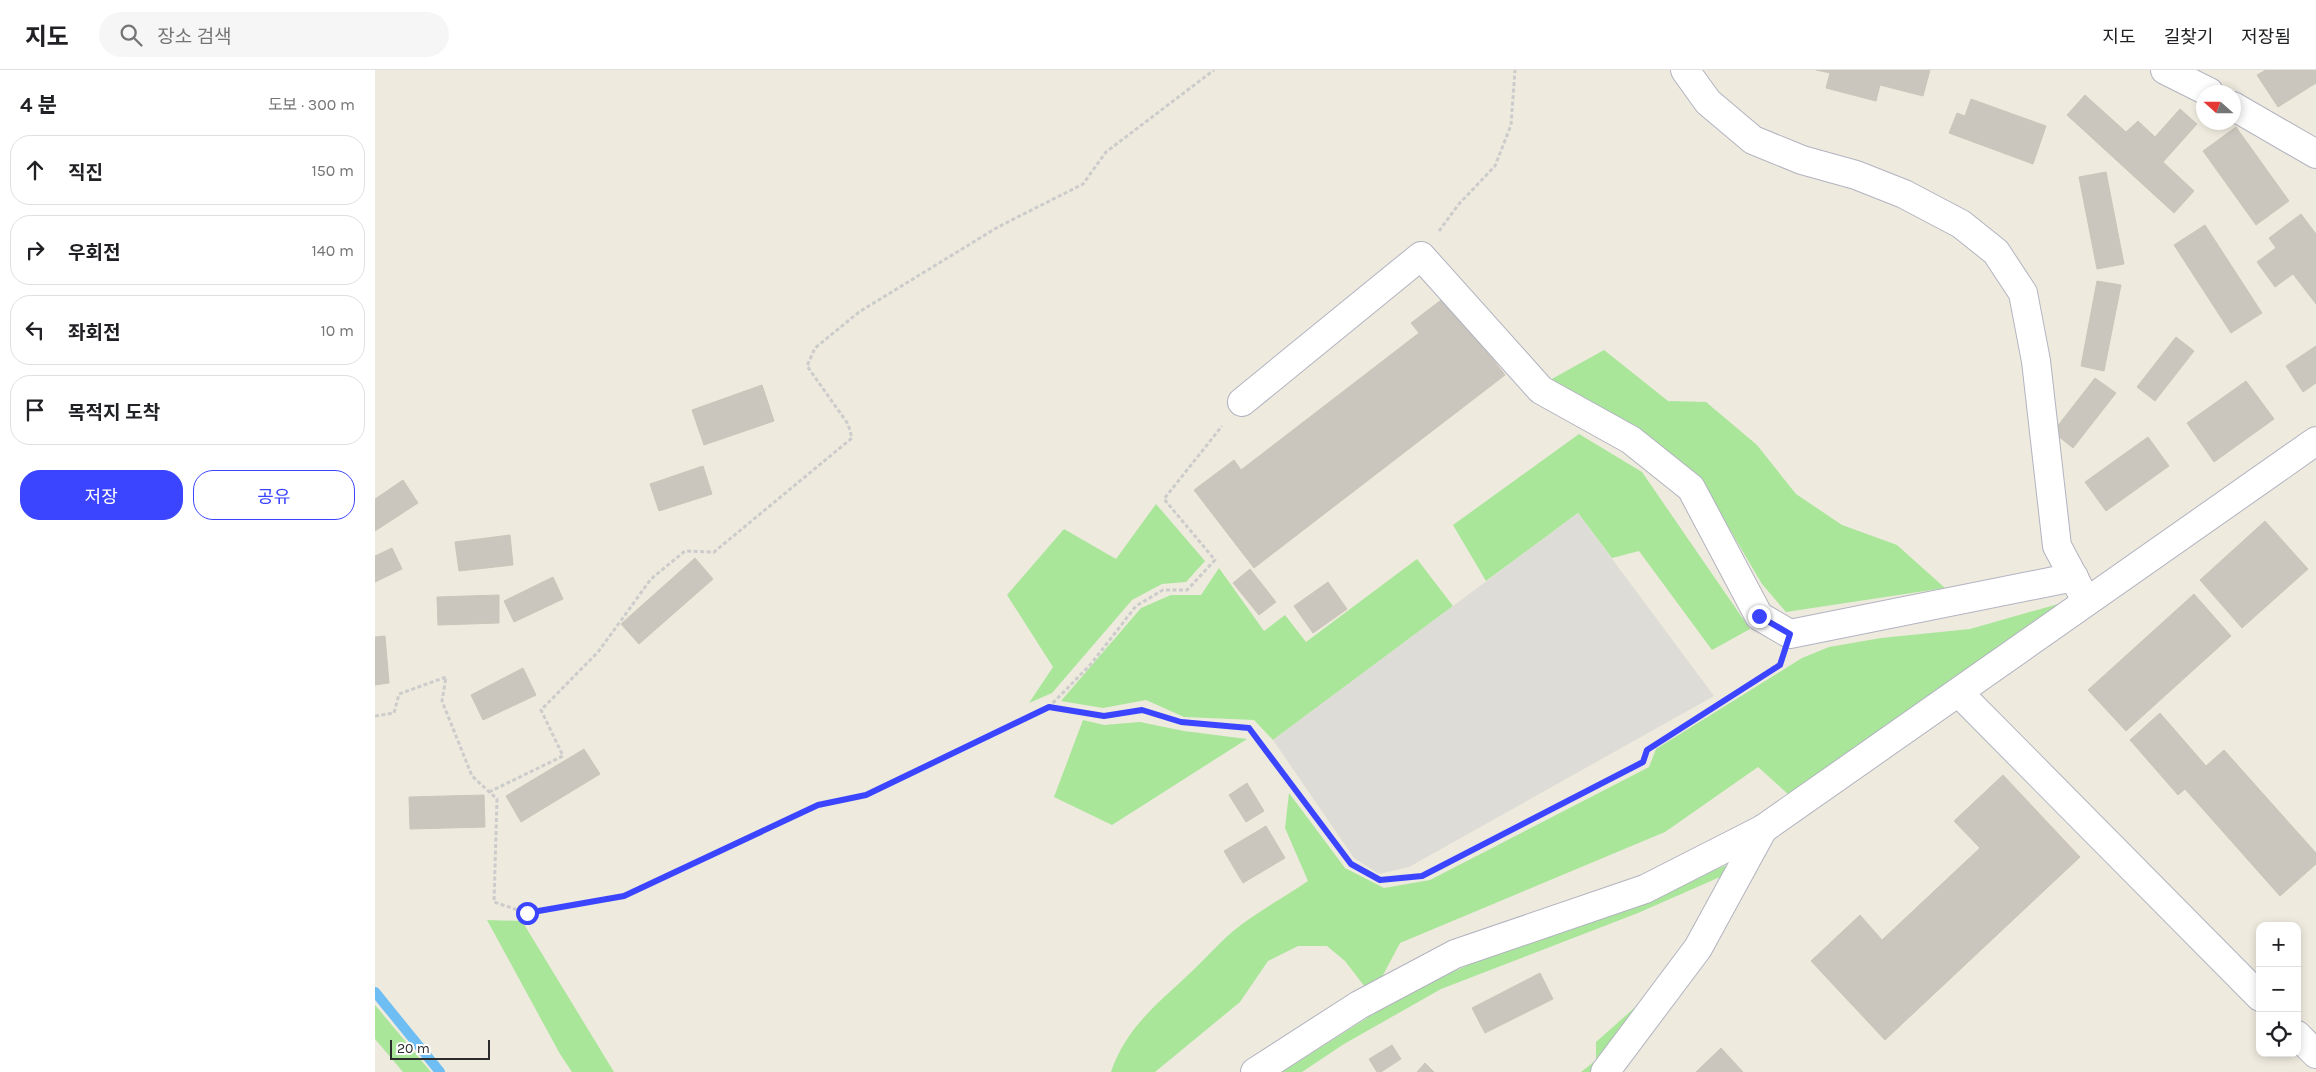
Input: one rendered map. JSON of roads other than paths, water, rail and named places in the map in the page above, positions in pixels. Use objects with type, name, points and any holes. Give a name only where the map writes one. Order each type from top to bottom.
[{"type":"street","points":[[1685,70],[1708,102],[1753,140],[1802,160],[1856,175],[1903,194],[1961,224],[1996,252],[2023,293],[2036,361],[2057,546],[2088,603]]},
{"type":"street","points":[[2165,70],[2196,86]]},
{"type":"street","points":[[2241,111],[2316,154]]},
{"type":"street","points":[[1242,402],[1421,256],[1541,390],[1631,440],[1691,488],[1759,616],[1790,634],[2074,577]]},
{"type":"street","points":[[1255,1072],[1359,1005],[1455,954],[1645,889],[1763,830],[2316,441]]},
{"type":"street","points":[[1959,693],[2256,993]]},
{"type":"street","points":[[1605,1072],[1698,948],[1763,830]]},
{"type":"street","points":[[2301,1039],[2316,1054]]},
{"type":"waterway","points":[[375,992],[440,1072]]}]
